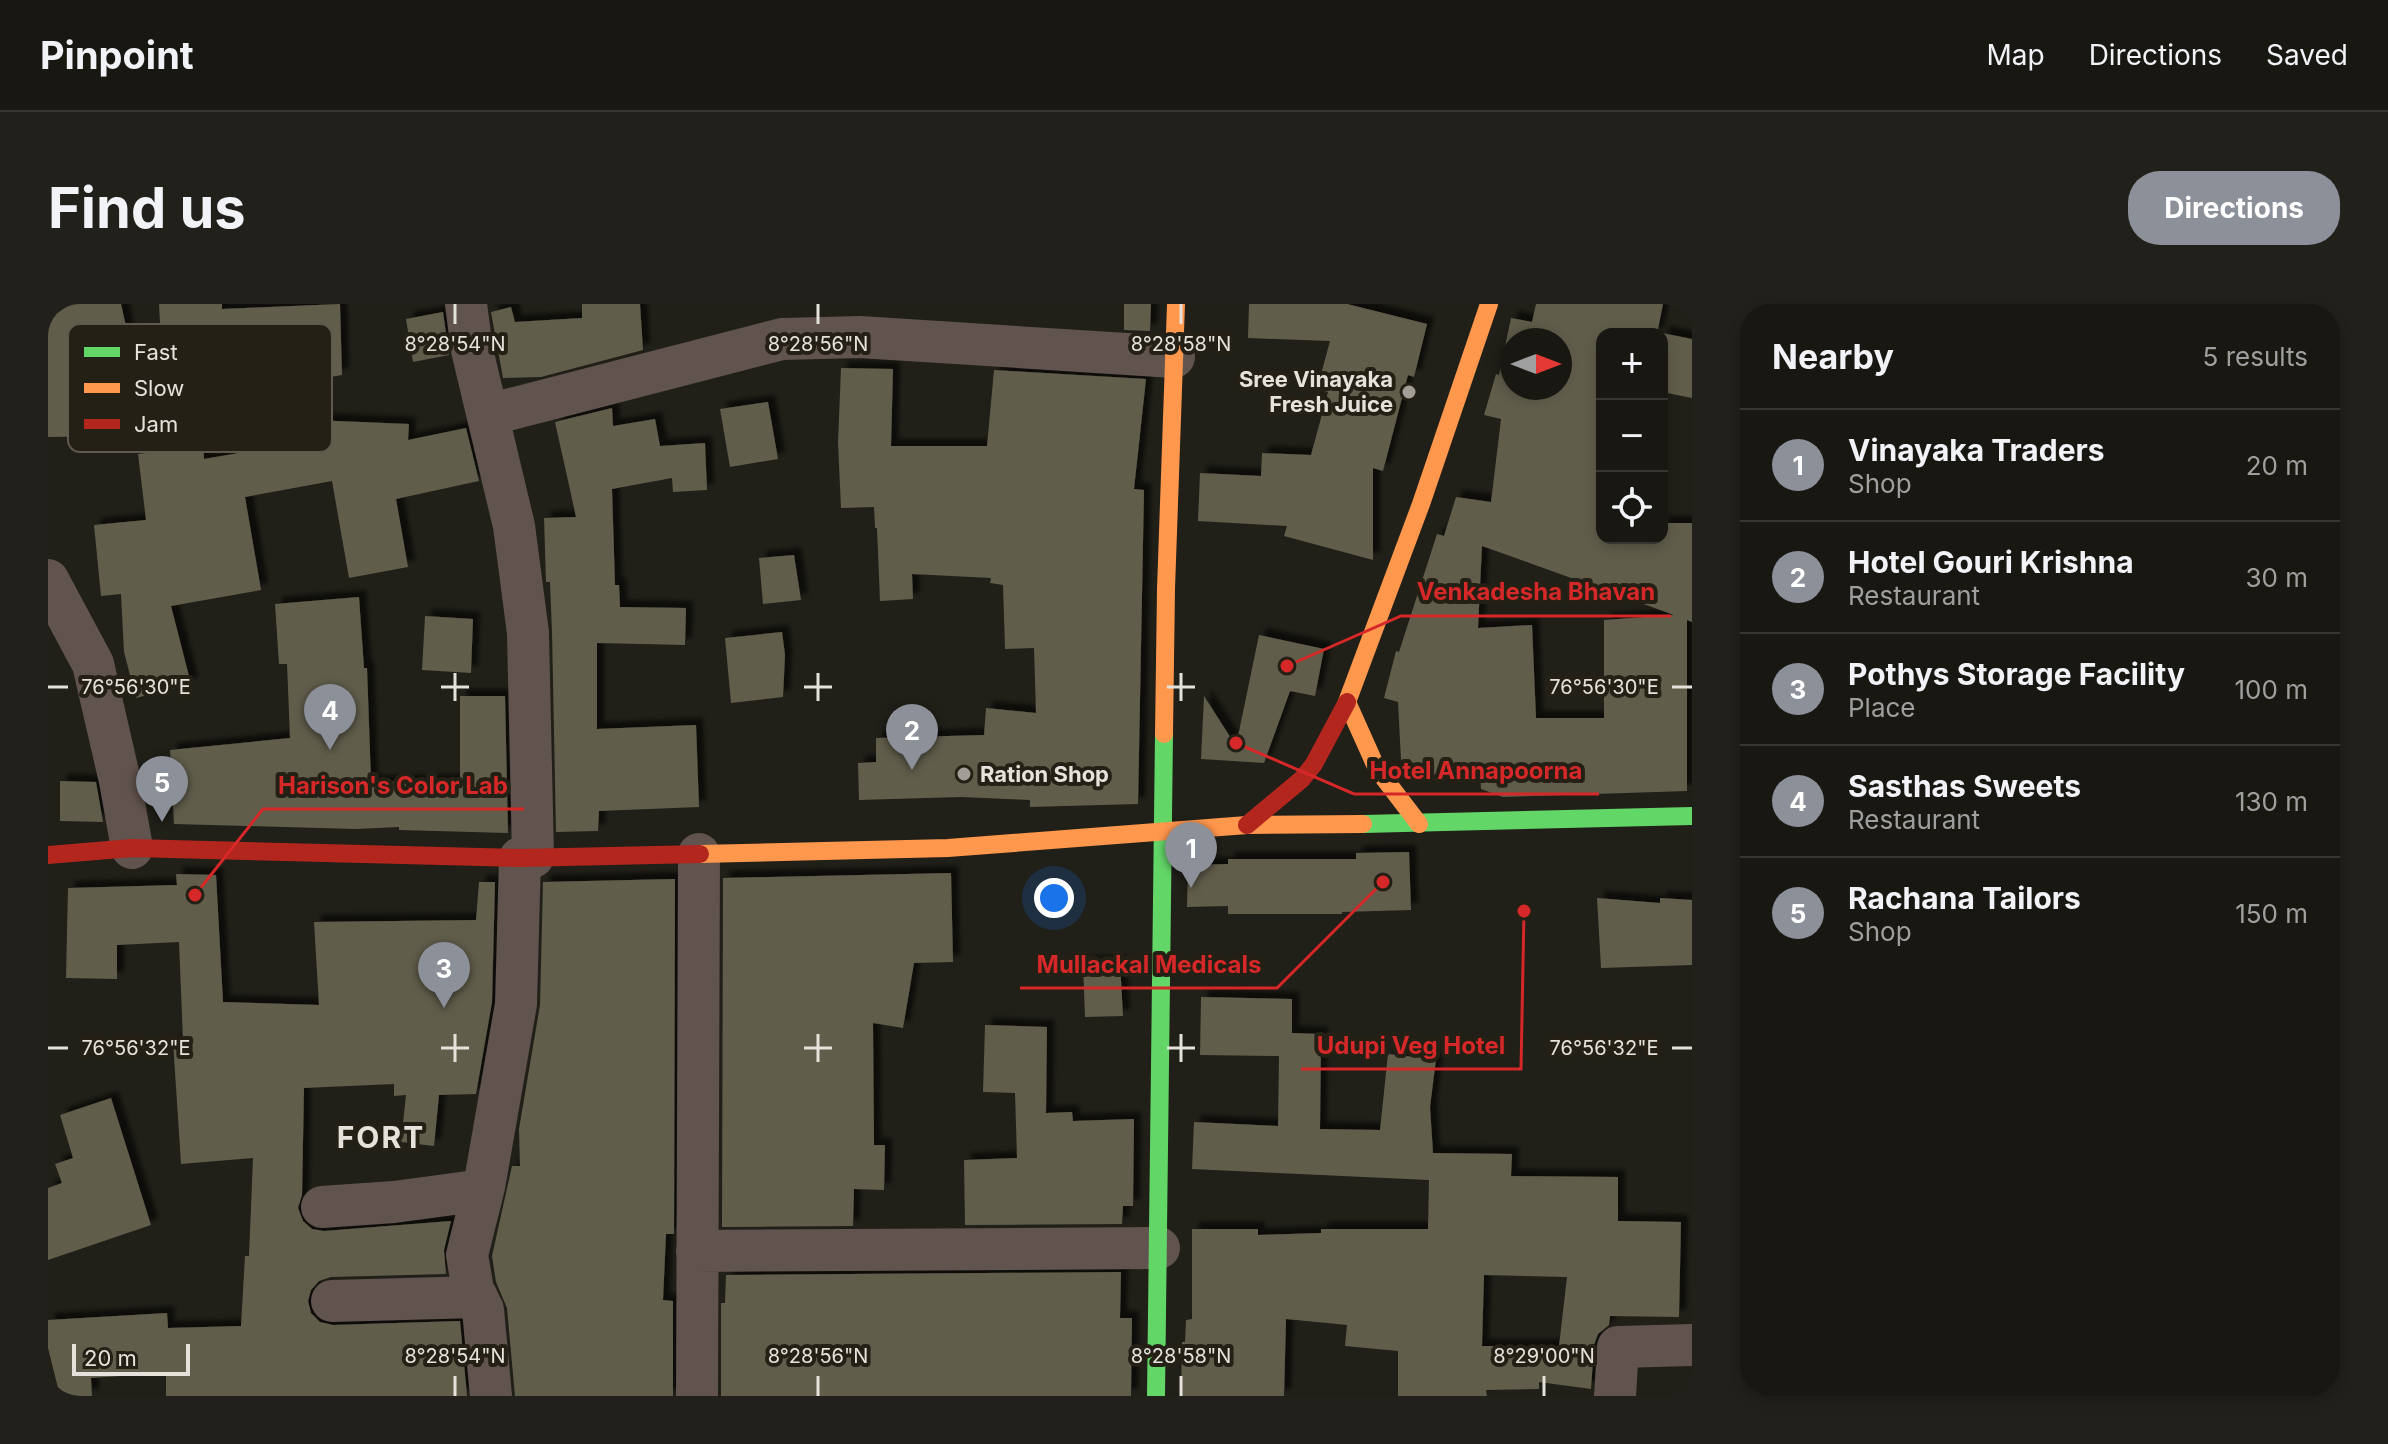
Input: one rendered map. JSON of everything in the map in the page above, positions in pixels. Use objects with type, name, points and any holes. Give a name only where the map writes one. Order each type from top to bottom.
[{"type":"main road","points":[[1156,1396],[1166,573],[1176,304]]},
{"type":"main road","points":[[1247,825],[1302,779],[1314,764],[1347,702],[1445,438],[1489,304]]},
{"type":"main road","points":[[1347,702],[1377,769],[1419,824]]},
{"type":"main road","points":[[48,855],[132,848],[527,858],[699,854],[948,848],[1247,825],[1419,824],[1692,816]]},
{"type":"street","points":[[466,304],[472,350],[514,526],[528,633],[527,858],[516,1004],[483,1190],[467,1255],[483,1310],[491,1396]]},
{"type":"street","points":[[488,415],[782,339],[860,337],[1174,357]]},
{"type":"street","points":[[48,580],[93,664],[132,848]]},
{"type":"street","points":[[697,1396],[699,854]]},
{"type":"street","points":[[322,1207],[394,1202],[483,1190]]},
{"type":"street","points":[[697,1251],[1159,1248]]},
{"type":"street","points":[[332,1301],[477,1297]]},
{"type":"street","points":[[1615,1396],[1618,1347],[1692,1345]]},
{"type":"building","points":[[48,304],[121,304],[125,324],[68,324],[68,437],[48,437]]},
{"type":"building","points":[[159,304],[222,304],[222,309],[340,304],[342,375],[332,377],[332,324],[160,324]]},
{"type":"building","points":[[582,304],[640,304],[643,350],[541,377],[503,378],[491,312],[511,307],[515,322],[582,318]]},
{"type":"building","points":[[1124,304],[1151,304],[1150,331],[1124,330]]},
{"type":"building","points":[[1249,304],[1347,304],[1427,324],[1414,377],[1408,375],[1383,471],[1373,468],[1373,560],[1284,536],[1287,526],[1198,521],[1200,473],[1261,476],[1262,453],[1311,455],[1328,392],[1317,389],[1330,341],[1248,338]]},
{"type":"building","points":[[1536,304],[1663,304],[1658,328],[1596,328],[1596,544],[1668,544],[1668,523],[1692,523],[1692,622],[1687,620],[1687,791],[1503,797],[1481,789],[1480,772],[1414,776],[1401,760],[1398,702],[1384,698],[1396,651],[1399,652],[1437,534],[1444,536],[1456,497],[1491,502],[1501,419],[1484,415],[1496,374],[1499,375],[1500,370],[1500,400],[1572,400],[1572,328],[1509,328],[1511,318],[1532,322]],"holes":[[[1482,546],[1674,615],[1604,620],[1604,718],[1536,718],[1532,625],[1478,628]]]},
{"type":"building","points":[[443,312],[449,355],[413,362],[406,319]]},
{"type":"building","points":[[1668,334],[1692,339],[1692,398],[1668,393]]},
{"type":"building","points":[[841,368],[893,369],[891,446],[987,446],[994,370],[1146,379],[1134,489],[1144,490],[1138,804],[1030,807],[1030,800],[961,797],[859,800],[858,763],[876,762],[876,738],[984,735],[986,708],[1036,713],[1034,648],[1005,649],[1003,585],[990,583],[991,578],[912,574],[913,599],[880,601],[874,507],[841,508],[838,443]]},
{"type":"building","points":[[768,402],[778,459],[730,467],[720,409]]},
{"type":"building","points":[[612,408],[613,426],[655,419],[660,446],[705,443],[707,490],[673,492],[672,478],[612,489],[615,585],[619,585],[620,607],[686,608],[685,645],[597,643],[597,729],[696,725],[699,807],[599,811],[598,831],[556,832],[552,632],[550,582],[546,582],[544,518],[576,517],[555,422]]},
{"type":"building","points":[[332,421],[409,424],[408,440],[466,428],[479,481],[396,499],[408,567],[349,578],[332,481],[245,497],[261,590],[171,606],[191,684],[136,698],[124,652],[121,594],[101,596],[94,525],[146,520],[138,454],[203,452],[204,459],[244,452],[332,452]]},
{"type":"building","points":[[794,555],[801,600],[763,604],[759,558]]},
{"type":"building","points":[[359,597],[364,668],[367,668],[371,782],[460,781],[460,696],[505,696],[508,833],[399,830],[399,827],[356,829],[174,824],[170,750],[290,738],[287,664],[279,664],[275,604]]},
{"type":"building","points":[[425,616],[473,619],[471,673],[422,670]]},
{"type":"building","points":[[782,632],[785,655],[783,697],[731,703],[725,638]]},
{"type":"building","points":[[1259,635],[1324,649],[1315,696],[1290,691],[1264,763],[1201,759],[1204,696],[1236,746]]},
{"type":"building","points":[[60,781],[96,782],[103,822],[60,821]]},
{"type":"building","points":[[1409,852],[1411,910],[1342,914],[1228,914],[1228,906],[1187,907],[1188,865],[1228,864],[1228,859],[1356,859],[1356,853]]},
{"type":"building","points":[[951,873],[953,962],[914,963],[903,1028],[873,1023],[874,1145],[885,1145],[884,1190],[854,1189],[853,1226],[722,1227],[723,878]]},
{"type":"building","points":[[176,874],[216,875],[223,1002],[319,1005],[314,922],[476,920],[479,882],[495,882],[492,1002],[476,1094],[439,1095],[434,1146],[401,1142],[406,1095],[394,1096],[394,1084],[304,1088],[302,1195],[298,1208],[303,1221],[312,1229],[324,1231],[451,1221],[444,1250],[446,1274],[331,1277],[319,1281],[311,1290],[308,1301],[311,1313],[320,1322],[333,1325],[460,1321],[467,1396],[166,1396],[166,1373],[91,1378],[92,1396],[60,1396],[48,1348],[48,1320],[167,1313],[168,1328],[241,1326],[245,1256],[249,1256],[253,1158],[181,1164],[173,1041],[183,1040],[179,942],[117,945],[117,979],[66,978],[68,888],[177,885]]},
{"type":"building","points":[[675,879],[674,1234],[666,1234],[663,1300],[673,1301],[673,1396],[515,1396],[507,1308],[496,1282],[492,1256],[512,1166],[520,1166],[519,1129],[540,1005],[543,882]]},
{"type":"building","points":[[1597,898],[1660,903],[1660,898],[1692,900],[1692,965],[1601,968]]},
{"type":"building","points":[[1120,962],[1123,1016],[1085,1017],[1083,963]]},
{"type":"building","points":[[1201,997],[1292,999],[1292,1033],[1321,1034],[1320,1129],[1380,1130],[1388,1054],[1436,1059],[1430,1107],[1433,1153],[1512,1154],[1511,1176],[1618,1177],[1618,1221],[1681,1222],[1679,1317],[1610,1316],[1609,1325],[1598,1334],[1594,1345],[1591,1389],[1539,1382],[1539,1389],[1486,1390],[1487,1396],[1398,1396],[1398,1351],[1345,1346],[1347,1325],[1286,1319],[1284,1396],[1181,1396],[1182,1342],[1185,1342],[1186,1320],[1192,1319],[1192,1229],[1258,1229],[1258,1235],[1321,1233],[1321,1229],[1428,1229],[1429,1180],[1192,1169],[1194,1122],[1278,1126],[1279,1056],[1200,1055]],"holes":[[[1484,1275],[1567,1277],[1559,1346],[1482,1346]]]},
{"type":"building","points":[[985,1025],[1047,1027],[1046,1113],[1072,1112],[1073,1121],[1134,1119],[1133,1206],[1123,1206],[1122,1224],[965,1225],[964,1160],[1017,1158],[1015,1093],[983,1092]]},
{"type":"building","points":[[111,1098],[151,1225],[48,1260],[48,1188],[62,1183],[55,1164],[73,1158],[60,1115]]},
{"type":"building","points":[[1121,1272],[1120,1318],[1132,1318],[1131,1396],[721,1396],[721,1303],[725,1303],[726,1275]]},
{"type":"traffic: fast","points":[[1156,1396],[1164,734]]},
{"type":"traffic: fast","points":[[1363,824],[1692,816]]},
{"type":"traffic: slow","points":[[1164,734],[1176,304]]},
{"type":"traffic: slow","points":[[1419,824],[1377,769],[1347,702],[1421,504],[1489,304]]},
{"type":"traffic: slow","points":[[700,854],[948,848],[1247,825],[1363,824]]},
{"type":"traffic: jam","points":[[1247,825],[1302,779],[1314,764],[1347,702]]},
{"type":"traffic: jam","points":[[48,855],[132,848],[520,858],[700,854]]},
{"type":"place","name":"Sree Vinayaka Fresh Juice","points":[[1409,392]]},
{"type":"place","name":"Venkadesha Bhavan","points":[[1287,666]]},
{"type":"place","name":"Hotel Annapoorna","points":[[1236,743]]},
{"type":"place","name":"Sasthas Sweets","points":[[330,750]]},
{"type":"place","name":"Hotel Gouri Krishna","points":[[912,770]]},
{"type":"place","name":"Ration Shop","points":[[964,774]]},
{"type":"place","name":"Rachana Tailors","points":[[162,822]]},
{"type":"place","name":"Mullackal Medicals","points":[[1383,882]]},
{"type":"place","name":"Vinayaka Traders","points":[[1191,888]]},
{"type":"place","name":"Harison's Color Lab","points":[[195,895]]},
{"type":"place","name":"Udupi Veg Hotel","points":[[1524,911]]},
{"type":"place","name":"Pothys Storage Facility","points":[[444,1008]]},
{"type":"district","name":"FORT","points":[[381,1137]]}]
